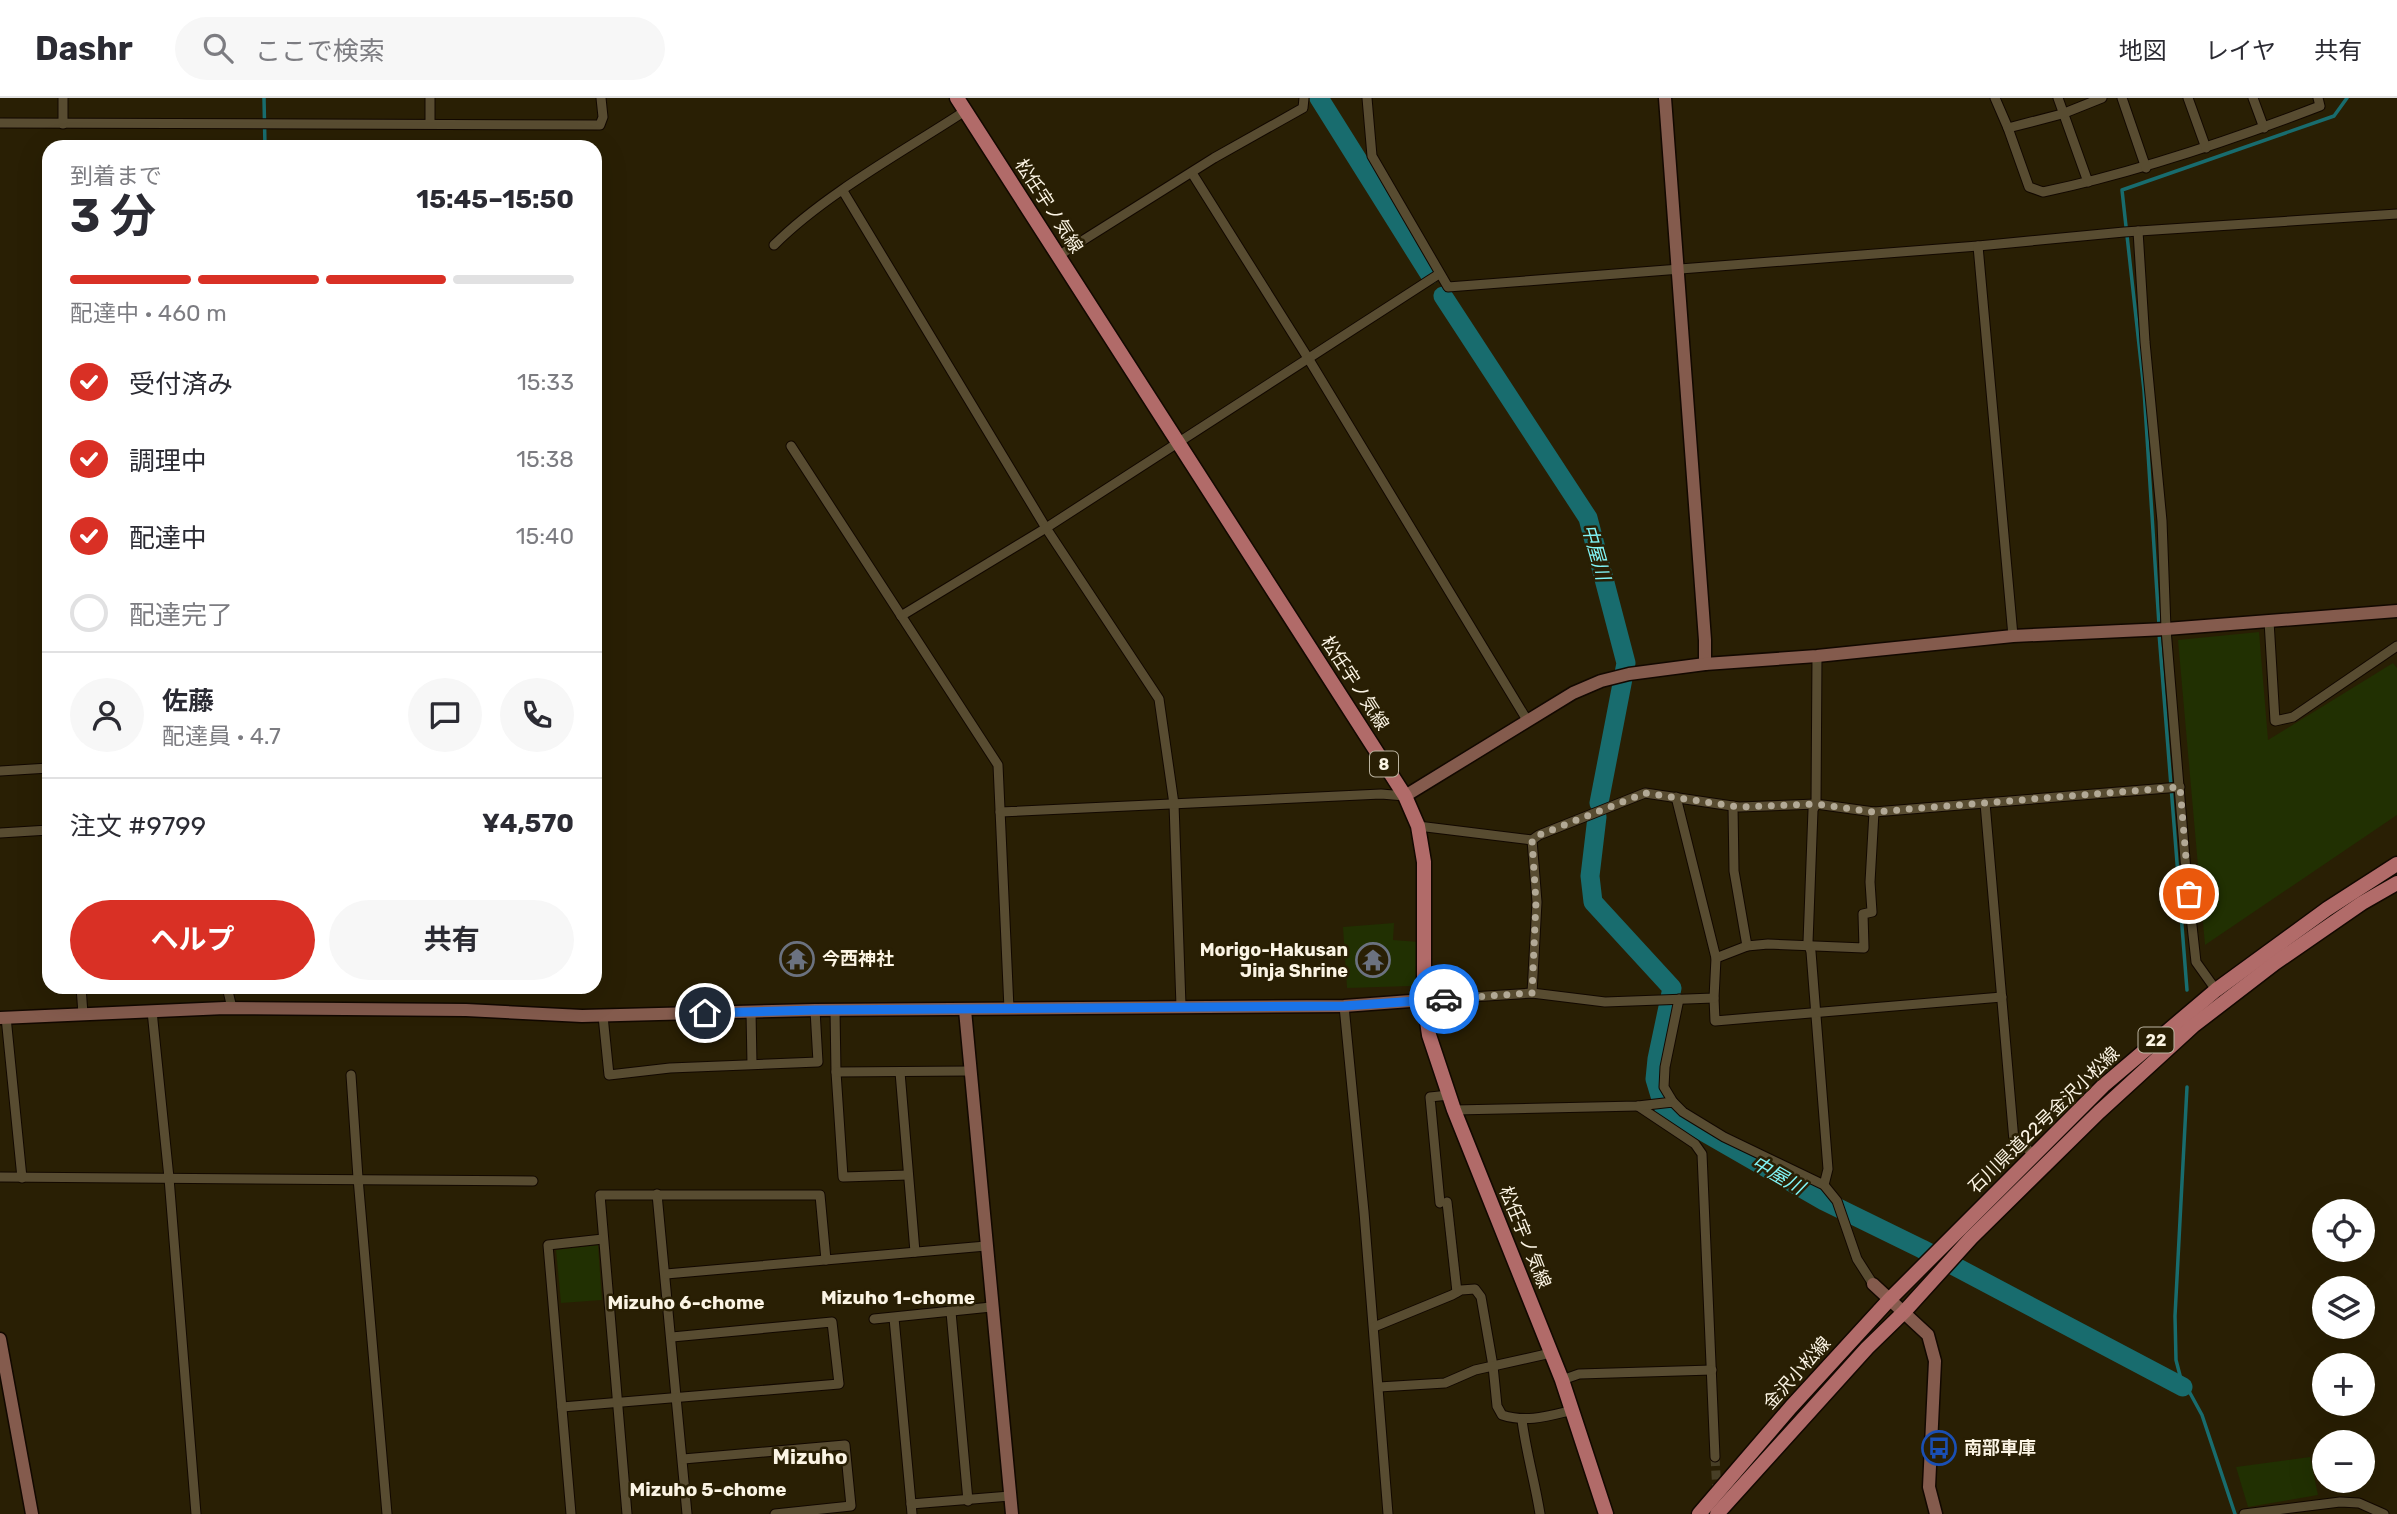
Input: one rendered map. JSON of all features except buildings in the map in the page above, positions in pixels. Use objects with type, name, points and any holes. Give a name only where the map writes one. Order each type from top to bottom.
[{"type":"main road","name":"松任宇ノ気線","points":[[957,98],[1405,796],[1418,826],[1424,862],[1424,1000],[1429,1035],[1454,1110],[1562,1380],[1605,1514]]},
{"type":"main road","name":"石川県道22号金沢小松線","points":[[1927,1262],[2103,1086],[2216,990],[2327,909],[2397,864]]},
{"type":"main road","name":"石川県道22号金沢小松線","points":[[1940,1273],[2099,1112],[2193,1026],[2275,963],[2362,903],[2397,883]]},
{"type":"main road","name":"金沢小松線","points":[[1699,1514],[1783,1416],[1927,1262]]},
{"type":"main road","name":"金沢小松線","points":[[1717,1514],[1867,1348],[1905,1312],[1940,1273]]},
{"type":"street","points":[[63,98],[63,124]]},
{"type":"street","points":[[430,98],[430,122]]},
{"type":"street","points":[[0,123],[430,122],[600,125],[603,117],[601,98]]},
{"type":"street","points":[[1058,256],[1214,158],[1303,108],[1304,98]]},
{"type":"street","points":[[1367,98],[1372,156],[1448,287],[1978,246],[2131,231],[2397,214]]},
{"type":"street","points":[[1665,98],[1705,664]]},
{"type":"street","points":[[1995,98],[2029,187],[2043,192],[2146,168],[2206,148],[2320,106],[2318,98]]},
{"type":"street","points":[[2057,98],[2088,182]]},
{"type":"street","points":[[2008,128],[2062,114],[2102,98]]},
{"type":"street","points":[[2122,98],[2146,168]]},
{"type":"street","points":[[2188,98],[2206,148]]},
{"type":"street","points":[[2253,98],[2264,128]]},
{"type":"street","points":[[774,245],[789,230],[843,191],[965,111]]},
{"type":"street","points":[[1192,173],[1308,358],[1527,720]]},
{"type":"street","points":[[843,191],[1046,527],[1159,699],[1174,804],[1181,1006]]},
{"type":"street","points":[[2131,231],[2162,521],[2161,629],[2174,787],[2196,962],[2216,990]]},
{"type":"street","points":[[1978,246],[2012,636]]},
{"type":"street","points":[[901,616],[1046,527],[1439,274]]},
{"type":"street","points":[[791,446],[998,765],[1009,1009]]},
{"type":"street","points":[[1000,812],[1381,794],[1405,796],[1573,693],[1624,675],[1705,664],[1817,656],[2012,636],[2161,629],[2397,611]]},
{"type":"street","points":[[2269,621],[2275,722],[2294,717],[2397,646]]},
{"type":"street","points":[[1817,656],[1816,804],[1813,810],[1808,942],[1828,1169],[1824,1185]]},
{"type":"street","points":[[0,771],[42,768]]},
{"type":"street","points":[[1418,826],[1532,840],[1645,793],[1734,806],[1816,804],[1874,812],[2174,787]]},
{"type":"street","points":[[1676,797],[1716,958],[1715,1021],[2002,997]]},
{"type":"street","points":[[1985,803],[2014,1140],[2021,1142],[2034,1156]]},
{"type":"street","points":[[1734,806],[1734,871],[1747,946]]},
{"type":"street","points":[[1716,958],[1747,946],[1768,944],[1864,948],[1863,915],[1872,912],[1870,882],[1874,812]]},
{"type":"street","points":[[0,833],[42,830]]},
{"type":"street","points":[[1532,840],[1536,902],[1532,993]]},
{"type":"street","points":[[22,1178],[3,1017],[232,1008],[466,1010],[603,1016],[815,1010],[1344,1006],[1532,993],[1605,1002],[1714,998]]},
{"type":"street","points":[[82,994],[83,1014]]},
{"type":"street","points":[[229,994],[232,1008]]},
{"type":"street","points":[[1664,1103],[1672,1000]]},
{"type":"street","points":[[1344,1006],[1374,1327],[1388,1514]]},
{"type":"street","points":[[603,1016],[609,1075],[670,1068],[817,1062],[815,1010]]},
{"type":"street","points":[[835,1010],[843,1177],[908,1175]]},
{"type":"street","points":[[965,1010],[1012,1514]]},
{"type":"street","points":[[152,1011],[197,1514]]},
{"type":"street","points":[[751,1012],[752,1064]]},
{"type":"street","points":[[836,1072],[970,1071]]},
{"type":"street","points":[[900,1072],[915,1252]]},
{"type":"street","points":[[351,1075],[387,1514]]},
{"type":"street","points":[[1449,1095],[1430,1097],[1457,1292]]},
{"type":"street","points":[[1454,1110],[1664,1103],[1724,1137],[1824,1185],[1837,1201],[1857,1259],[1873,1284],[1928,1335],[1936,1361],[1929,1487],[1936,1514]]},
{"type":"street","points":[[1637,1106],[1695,1144],[1702,1154],[1715,1457]]},
{"type":"street","points":[[0,1177],[533,1181]]},
{"type":"street","points":[[657,1194],[688,1514]]},
{"type":"street","points":[[627,1514],[600,1195],[820,1195],[826,1260]]},
{"type":"street","points":[[571,1514],[548,1245],[603,1239]]},
{"type":"street","points":[[666,1274],[986,1246]]},
{"type":"street","points":[[1374,1327],[1461,1290],[1475,1289],[1481,1297],[1497,1406],[1502,1415],[1522,1420],[1573,1410]]},
{"type":"street","points":[[874,1319],[991,1307]]},
{"type":"street","points":[[951,1312],[968,1501]]},
{"type":"street","points":[[894,1318],[911,1509],[1010,1496]]},
{"type":"street","points":[[562,1407],[839,1384],[832,1322],[672,1337]]},
{"type":"street","points":[[0,1339],[32,1514]]},
{"type":"street","points":[[1379,1387],[1445,1383],[1475,1370],[1551,1353]]},
{"type":"street","points":[[1562,1380],[1579,1374],[1712,1370]]},
{"type":"street","points":[[1522,1420],[1527,1458],[1534,1475],[1540,1514]]},
{"type":"street","points":[[683,1459],[845,1446],[851,1506],[775,1514]]},
{"type":"street","points":[[2245,1514],[2340,1502],[2359,1503],[2384,1514]]},
{"type":"green space","points":[[2259,632],[2268,740],[2393,663],[2397,668],[2397,815],[2205,945],[2178,640]]},
{"type":"green space","points":[[1394,923],[1393,940],[1419,942],[1419,977],[1411,986],[1347,988],[1343,927]]},
{"type":"green space","points":[[598,1245],[602,1300],[561,1303],[556,1250]]},
{"type":"green space","points":[[2310,1457],[2312,1493],[2318,1495],[2248,1507],[2236,1467]]},
{"type":"waterway","points":[[264,98],[265,140]]},
{"type":"waterway","name":"中屋川","points":[[1319,98],[1430,275]]},
{"type":"waterway","points":[[2159,625],[2144,390],[2122,190],[2334,116],[2347,98]]},
{"type":"waterway","name":"中屋川","points":[[1443,296],[1588,518],[1626,663],[1599,803]]},
{"type":"waterway","points":[[2159,633],[2187,990]]},
{"type":"waterway","name":"中屋川","points":[[1597,817],[1590,876],[1593,902],[1672,988],[1655,1079],[1664,1109],[1824,1201],[1922,1249],[2183,1387]]},
{"type":"waterway","points":[[2187,1087],[2175,1316],[2176,1360],[2183,1387],[2190,1393],[2202,1415],[2235,1514]]},
{"type":"tunnel","points":[[1715,1457],[1717,1493]]},
{"type":"way so far","points":[[1444,999],[1532,993],[1536,902],[1532,840],[1645,793],[1739,807],[1816,804],[1874,812],[2180,787],[2189,894]]},
{"type":"place","name":"今西神社","points":[[797,959]]},
{"type":"place","name":"Morigo-Hakusan Jinja Shrine","points":[[1373,960]]},
{"type":"place","name":"南部車庫","points":[[1939,1448]]},
{"type":"district","name":"Mizuho 1-chome","points":[[898,1297]]},
{"type":"district","name":"Mizuho 6-chome","points":[[686,1302]]},
{"type":"district","name":"Mizuho","points":[[810,1456]]},
{"type":"district","name":"Mizuho 5-chome","points":[[708,1489]]},
{"type":"route","points":[[705,1013],[1344,1006],[1444,999]]}]
